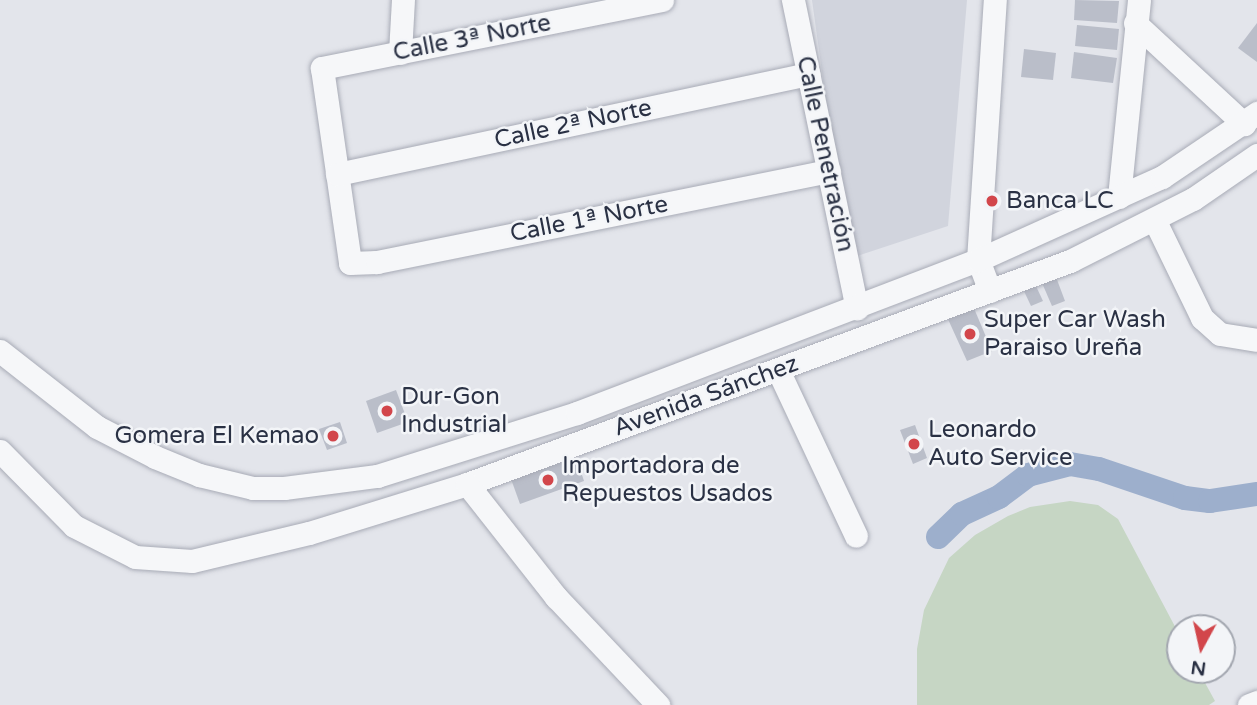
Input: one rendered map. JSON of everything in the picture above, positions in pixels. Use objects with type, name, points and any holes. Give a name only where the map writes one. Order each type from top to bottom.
[{"type":"street","points":[[400,53],[403,0]]},
{"type":"street","name":"Calle 3ª Norte","points":[[337,174],[322,68],[663,0]]},
{"type":"street","name":"Calle Penetración","points":[[793,0],[857,308]]},
{"type":"street","points":[[990,291],[978,260],[995,0]]},
{"type":"street","points":[[1137,11],[1250,119]]},
{"type":"street","points":[[1119,197],[1137,11]]},
{"type":"street","name":"Calle 2ª Norte","points":[[337,174],[808,74]]},
{"type":"street","name":"Avenida Sánchez","points":[[0,351],[97,427],[155,457],[199,475],[253,488],[306,488],[377,476],[576,413],[978,260],[1162,177],[1250,119]]},
{"type":"street","name":"Avenida Sánchez","points":[[0,451],[74,526],[135,557],[192,561],[309,533],[467,484],[1070,261],[1193,199],[1257,155]]},
{"type":"street","name":"Calle 1ª Norte","points":[[337,174],[350,263],[377,262],[829,171]]},
{"type":"street","points":[[1154,219],[1202,318],[1220,334],[1257,340]]},
{"type":"street","points":[[778,370],[856,536]]},
{"type":"street","points":[[467,484],[556,597],[658,705]]},
{"type":"street","points":[[1249,705],[1257,702]]},
{"type":"shaded area","points":[[812,0],[967,0],[948,226],[848,259]]},
{"type":"green space","points":[[1070,501],[1098,505],[1118,519],[1168,614],[1166,614],[1166,684],[1206,684],[1215,701],[1209,705],[917,705],[917,649],[924,610],[949,558],[975,535],[1030,507]]},
{"type":"building","points":[[1075,0],[1119,1],[1117,23],[1074,20]]},
{"type":"building","points":[[1257,23],[1257,62],[1238,48]]},
{"type":"building","points":[[1077,25],[1119,29],[1117,50],[1075,46]]},
{"type":"building","points":[[1024,49],[1056,53],[1053,80],[1021,77]]},
{"type":"building","points":[[1074,52],[1117,58],[1113,83],[1071,78]]},
{"type":"building","name":"Banca LC","points":[[999,194],[1000,206],[986,208],[984,196]]},
{"type":"building","points":[[1056,277],[1065,301],[1052,306],[1042,283]]},
{"type":"building","points":[[1035,284],[1043,301],[1031,306],[1023,289]]},
{"type":"building","name":"Super Car Wash Paraiso Ureña","points":[[973,306],[992,351],[967,361],[947,317]]},
{"type":"building","name":"Dur-Gon Industrial","points":[[396,390],[408,422],[377,433],[366,401]]},
{"type":"building","name":"Gomera El Kemao","points":[[340,422],[347,443],[327,450],[319,429]]},
{"type":"building","name":"Leonardo Auto Service","points":[[915,425],[927,458],[913,464],[900,430]]},
{"type":"building","name":"Importadora de Repuestos Usados","points":[[576,457],[584,481],[520,504],[511,479]]},
{"type":"waterway","points":[[938,537],[962,514],[999,497],[1028,475],[1070,464],[1099,469],[1185,498],[1210,501],[1257,494]]},
{"type":"place","name":"Banca LC","points":[[992,201]]},
{"type":"place","name":"Super Car Wash Paraiso Ureña","points":[[970,334]]},
{"type":"place","name":"Dur-Gon Industrial","points":[[387,411]]},
{"type":"place","name":"Gomera El Kemao","points":[[333,436]]},
{"type":"place","name":"Leonardo Auto Service","points":[[914,444]]},
{"type":"place","name":"Importadora de Repuestos Usados","points":[[548,480]]}]
